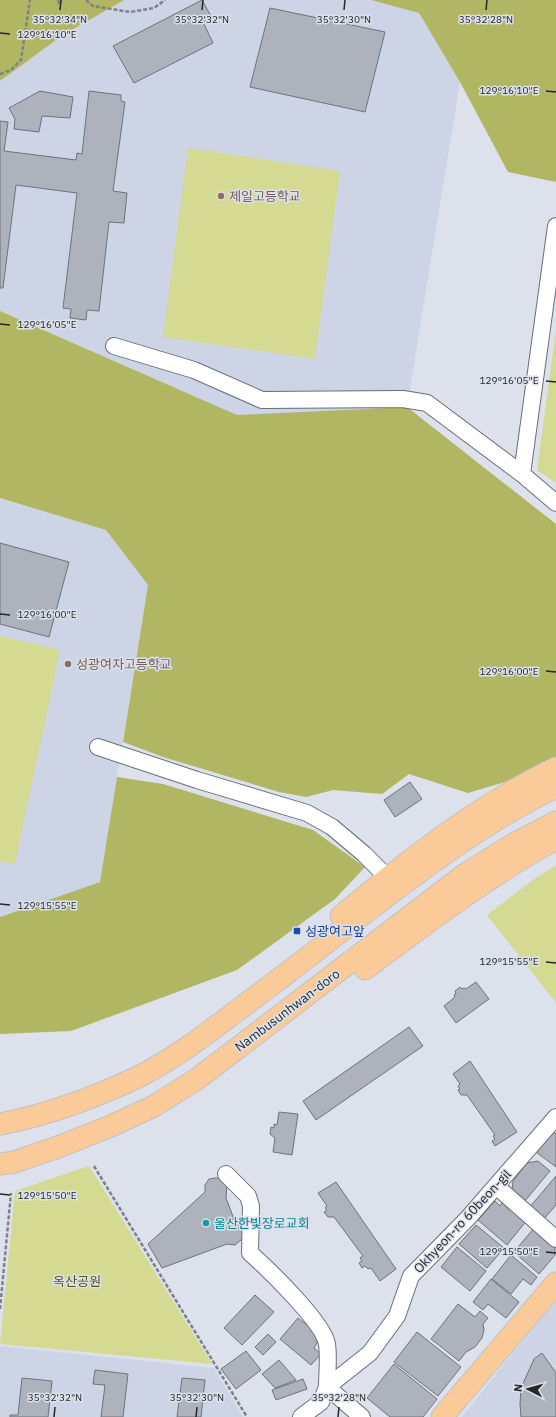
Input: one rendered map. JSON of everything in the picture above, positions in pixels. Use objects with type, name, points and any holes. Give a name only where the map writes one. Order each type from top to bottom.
[{"type":"main road","points":[[141,1075],[220,1017],[387,877],[438,839],[491,804],[556,768]]},
{"type":"main road","points":[[0,1124],[48,1112],[84,1099],[141,1075],[181,1051],[235,1013],[448,852],[497,820],[556,787]]},
{"type":"main road","name":"Nambusunhwan-doro","points":[[0,1164],[14,1162],[58,1147],[154,1106],[197,1079],[464,875],[512,845],[556,822]]},
{"type":"main road","points":[[154,1106],[198,1083],[237,1060],[330,995],[470,891],[520,859],[556,839]]},
{"type":"main road","points":[[442,1417],[556,1283]]},
{"type":"street","points":[[522,474],[556,226]]},
{"type":"street","points":[[114,346],[194,370],[262,400],[403,399],[427,404],[522,474],[556,503]]},
{"type":"street","points":[[98,747],[197,780],[307,813],[332,827],[364,854],[387,877]]},
{"type":"street","name":"Okhyeon-ro 60beon-gil","points":[[301,1417],[321,1402],[327,1387],[370,1354],[397,1316],[411,1276],[468,1218],[556,1117]]},
{"type":"street","points":[[226,1174],[248,1196],[251,1206],[250,1253],[274,1275],[318,1325],[327,1343],[327,1387],[362,1417]]},
{"type":"street","points":[[496,1186],[556,1239]]},
{"type":"path","points":[[0,74],[11,70],[21,60],[30,0]]},
{"type":"path","points":[[86,0],[93,6],[130,12],[154,8],[165,0]]},
{"type":"path","points":[[94,1166],[247,1417]]},
{"type":"path","points":[[0,1309],[11,1194]]},
{"type":"shaded area","name":"제일고등학교","points":[[124,0],[371,0],[419,13],[460,82],[407,407],[237,415],[0,311],[0,81],[63,35]]},
{"type":"shaded area","name":"성광여자고등학교","points":[[0,498],[106,530],[148,585],[100,882],[0,917]]},
{"type":"shaded area","points":[[556,1301],[556,1417],[462,1417],[526,1336]]},
{"type":"shaded area","points":[[0,1346],[214,1368],[243,1417],[0,1417]]},
{"type":"green space","points":[[0,0],[124,0],[63,35],[0,81]]},
{"type":"green space","points":[[371,0],[556,0],[556,182],[508,172],[460,82],[419,13]]},
{"type":"green space","points":[[188,148],[340,171],[315,359],[163,337]]},
{"type":"green space","points":[[0,311],[237,415],[407,407],[556,524],[556,758],[505,782],[468,793],[409,774],[382,794],[333,790],[306,797],[279,792],[163,757],[123,742],[148,585],[106,530],[0,498]]},
{"type":"green space","points":[[556,330],[556,483],[537,470]]},
{"type":"green space","points":[[0,636],[60,650],[15,864],[0,861]]},
{"type":"green space","points":[[117,777],[163,784],[313,830],[365,867],[335,899],[237,970],[71,1031],[0,1034],[0,917],[100,882]]},
{"type":"green space","points":[[556,865],[556,1003],[487,915],[533,880]]},
{"type":"green space","name":"옥산공원","points":[[89,1166],[212,1364],[0,1344],[15,1191]]},
{"type":"building","points":[[202,0],[212,18],[203,22],[213,43],[134,83],[113,46]]},
{"type":"building","points":[[270,8],[385,32],[365,112],[250,87]]},
{"type":"building","points":[[40,91],[73,97],[70,118],[42,116],[39,132],[14,129],[15,119],[9,108]]},
{"type":"building","points":[[89,91],[121,95],[121,101],[125,102],[113,191],[127,193],[124,223],[109,222],[99,311],[87,310],[86,320],[70,318],[71,309],[63,308],[77,193],[16,185],[3,288],[0,288],[0,121],[8,122],[4,151],[76,160],[77,153],[82,154]]},
{"type":"building","points":[[0,543],[69,562],[49,637],[0,624]]},
{"type":"building","points":[[410,782],[422,799],[395,817],[384,800]]},
{"type":"building","points":[[476,982],[489,999],[456,1023],[444,1006],[455,997],[455,991],[460,987],[462,989],[466,989]]},
{"type":"building","points":[[409,1027],[423,1046],[316,1120],[303,1101]]},
{"type":"building","points":[[470,1061],[517,1132],[495,1146],[492,1141],[495,1139],[493,1136],[495,1135],[467,1095],[461,1095],[458,1090],[460,1089],[458,1086],[460,1084],[453,1074]]},
{"type":"building","points":[[279,1112],[298,1114],[292,1155],[273,1152],[275,1138],[270,1134],[271,1127],[274,1128],[274,1124],[277,1125]]},
{"type":"building","points":[[552,1131],[556,1134],[556,1167],[536,1152]]},
{"type":"building","points":[[538,1161],[550,1171],[524,1202],[512,1192],[513,1181],[527,1163]]},
{"type":"building","points":[[556,1176],[556,1205],[543,1220],[529,1208]]},
{"type":"building","name":"울산한빛장로교회","points":[[223,1178],[227,1184],[226,1198],[234,1219],[239,1220],[245,1235],[235,1245],[227,1244],[162,1268],[148,1244],[205,1192],[205,1185],[209,1179]]},
{"type":"building","points":[[336,1182],[396,1269],[380,1281],[371,1268],[368,1269],[365,1266],[362,1268],[359,1263],[362,1261],[360,1258],[363,1256],[334,1217],[328,1217],[324,1212],[327,1210],[325,1208],[327,1206],[318,1193]]},
{"type":"building","points":[[504,1200],[527,1220],[507,1245],[478,1220],[495,1201],[500,1206]]},
{"type":"building","points":[[476,1225],[504,1248],[487,1268],[459,1244]]},
{"type":"building","points":[[534,1228],[555,1246],[555,1255],[539,1274],[514,1252]]},
{"type":"building","points":[[457,1247],[486,1271],[470,1291],[441,1267]]},
{"type":"building","points":[[511,1255],[537,1277],[531,1285],[523,1279],[511,1294],[492,1279]]},
{"type":"building","points":[[491,1279],[519,1302],[506,1318],[488,1304],[483,1310],[473,1302]]},
{"type":"building","points":[[255,1295],[274,1312],[242,1345],[224,1328]]},
{"type":"building","points":[[458,1304],[475,1317],[480,1311],[488,1318],[483,1324],[484,1330],[482,1338],[475,1347],[466,1352],[459,1361],[431,1339]]},
{"type":"building","points":[[298,1318],[318,1334],[317,1343],[314,1348],[321,1354],[311,1365],[280,1339]]},
{"type":"building","points":[[417,1332],[461,1367],[438,1396],[394,1362]]},
{"type":"building","points":[[268,1334],[276,1342],[263,1355],[255,1347]]},
{"type":"building","points":[[246,1351],[261,1370],[236,1389],[221,1369]]},
{"type":"building","points":[[542,1353],[556,1373],[556,1417],[521,1417],[521,1388],[534,1359]]},
{"type":"building","points":[[279,1360],[296,1380],[275,1388],[262,1374]]},
{"type":"building","points":[[394,1364],[437,1399],[423,1417],[390,1417],[367,1398]]},
{"type":"building","points":[[95,1370],[128,1374],[123,1417],[101,1417],[105,1385],[93,1384]]},
{"type":"building","points":[[22,1378],[52,1381],[48,1417],[10,1417],[10,1415],[18,1415]]},
{"type":"building","points":[[182,1378],[205,1380],[201,1417],[177,1417]]},
{"type":"building","points":[[303,1379],[307,1389],[276,1400],[272,1390]]},
{"type":"place","name":"제일고등학교","points":[[221,196]]},
{"type":"place","name":"성광여자고등학교","points":[[68,664]]},
{"type":"place","name":"성광여고앞","points":[[297,931]]},
{"type":"place","name":"울산한빛장로교회","points":[[206,1223]]}]
